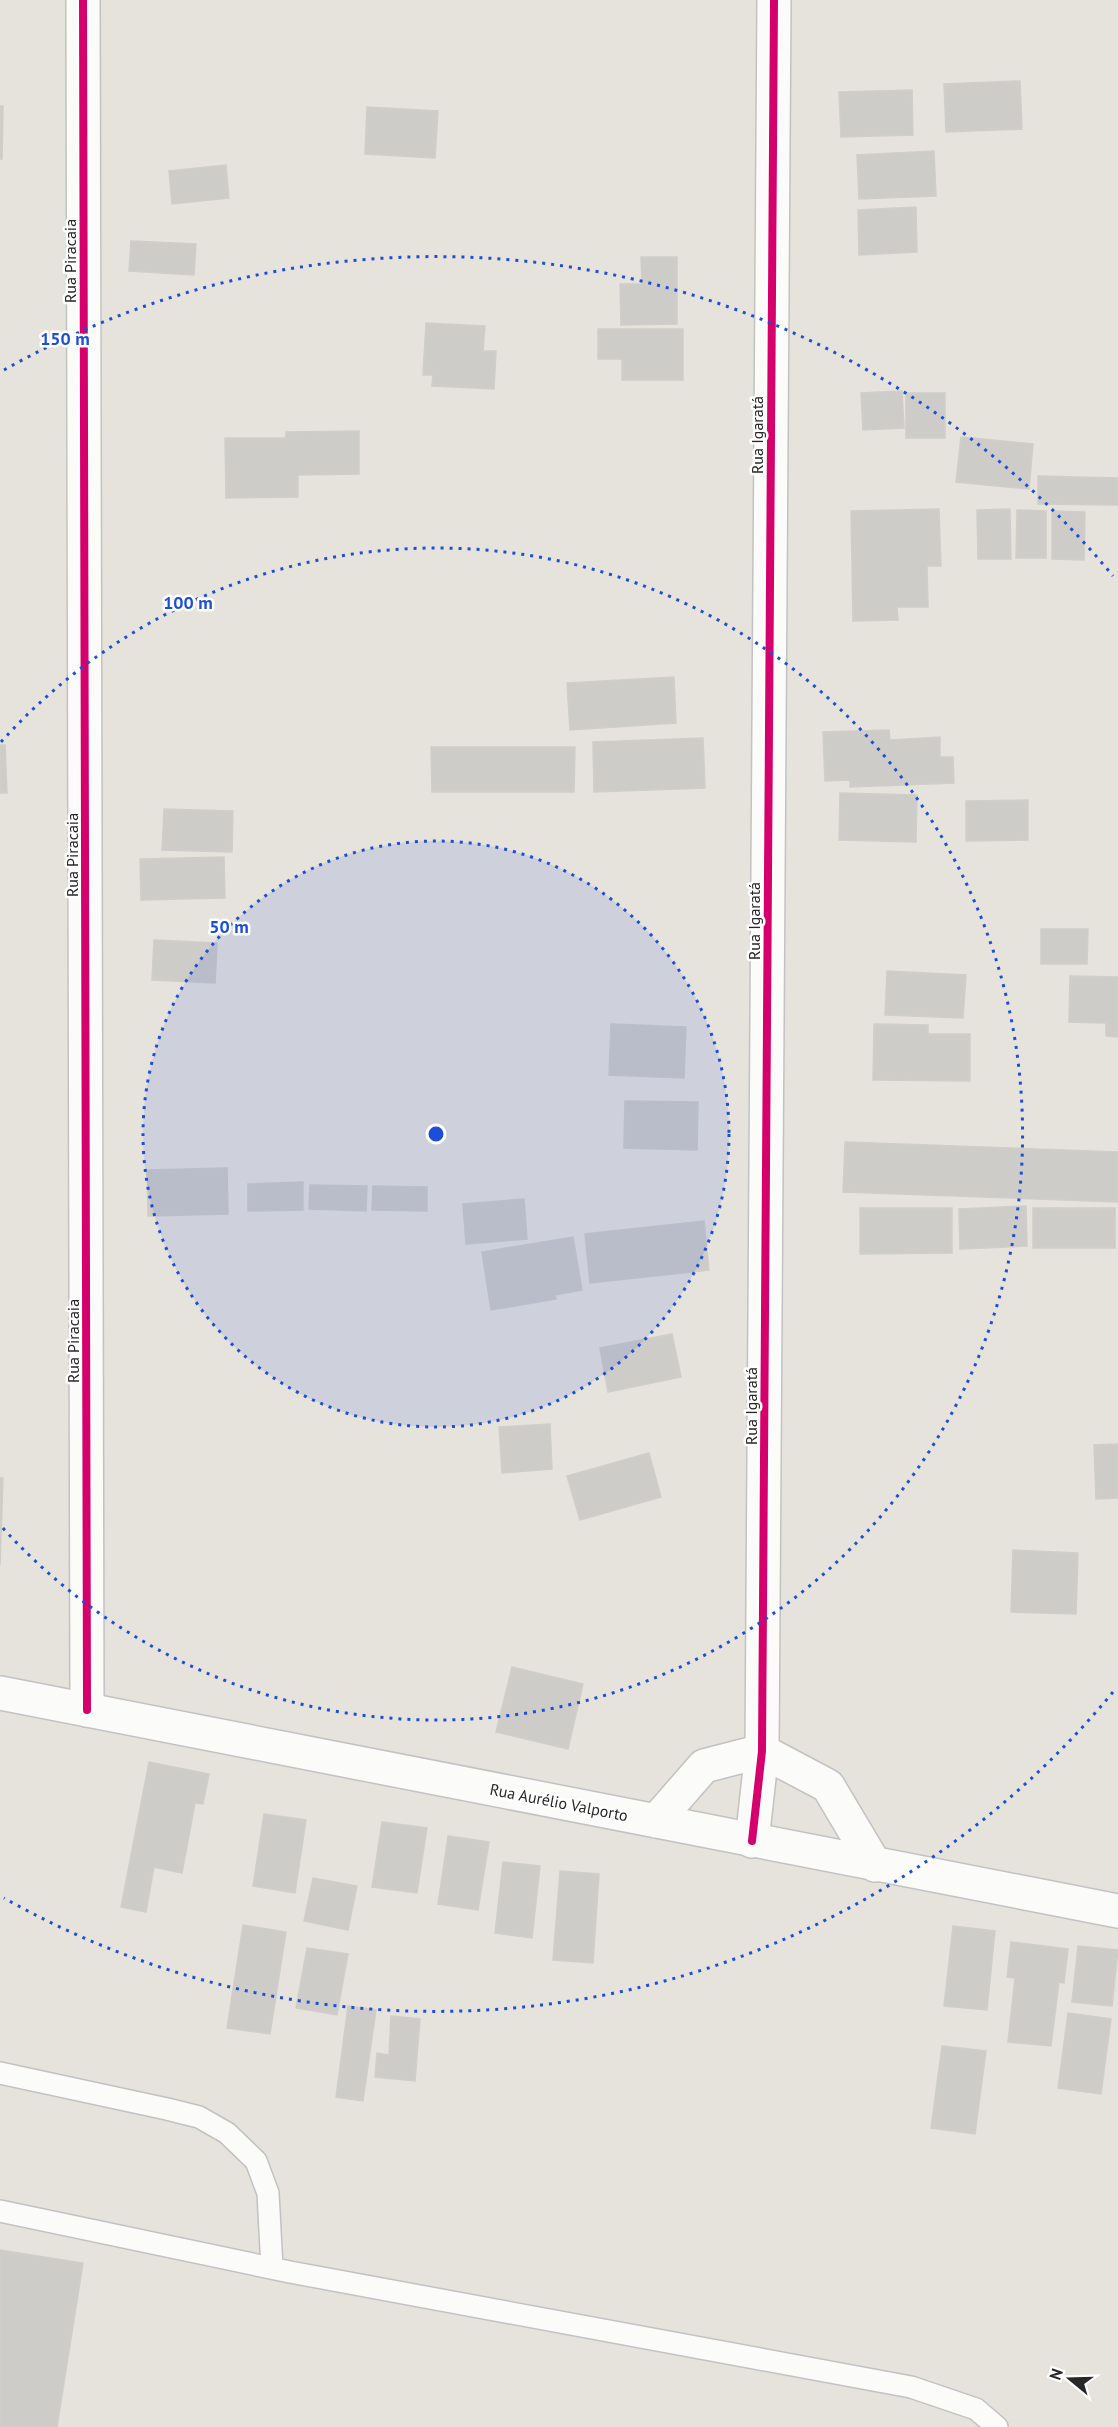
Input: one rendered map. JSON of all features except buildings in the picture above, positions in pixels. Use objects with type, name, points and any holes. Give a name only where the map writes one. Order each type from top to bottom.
[{"type":"street","name":"Rua Piracaia","points":[[83,0],[87,1710]]},
{"type":"street","name":"Rua Igaratá","points":[[752,1841],[762,1751],[774,0]]},
{"type":"street","name":"Rua Aurélio Valporto","points":[[0,1693],[1118,1911]]},
{"type":"street","points":[[656,1821],[704,1766],[762,1751],[828,1786],[875,1864]]},
{"type":"lane","points":[[0,2073],[199,2117],[227,2133],[256,2161],[268,2193],[272,2268]]},
{"type":"lane","points":[[0,2211],[272,2268],[911,2387],[976,2409],[997,2427]]},
{"type":"cycle path","points":[[83,0],[87,1710]]},
{"type":"cycle path","points":[[752,1841],[762,1751],[774,0]]}]
